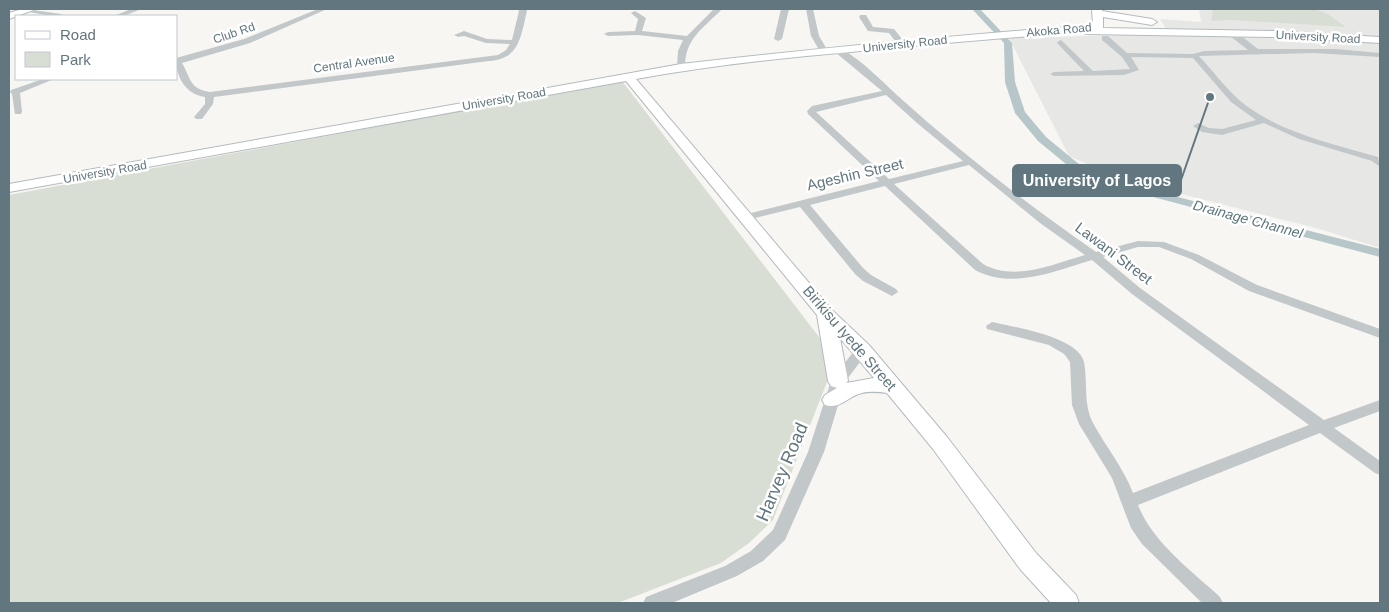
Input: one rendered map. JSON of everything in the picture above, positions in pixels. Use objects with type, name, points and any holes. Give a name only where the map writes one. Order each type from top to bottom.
[{"type":"main road","points":[[9,16],[27,10]]},
{"type":"main road","name":"University Road","points":[[9,188],[91,175],[681,67],[1078,26],[1094,15],[1168,24],[1191,30],[1233,34],[1380,39]]},
{"type":"main road","points":[[1094,15],[1138,31]]},
{"type":"main road","name":"Akoka Road","points":[[1002,34],[1095,28],[1094,15]]},
{"type":"main road","name":"University Road","points":[[1045,32],[1191,30],[1380,39]]},
{"type":"main road","name":"Birikisu Iyede Street","points":[[628,76],[826,314],[862,350],[940,443],[1028,561],[1067,603]]},
{"type":"main road","points":[[826,314],[838,381]]},
{"type":"main road","points":[[832,400],[853,387],[866,384],[877,384],[894,388]]},
{"type":"street","points":[[121,15],[138,9]]},
{"type":"street","name":"Club Rd","points":[[178,61],[247,41],[323,9]]},
{"type":"street","points":[[458,35],[464,33],[486,41],[514,42],[523,11],[521,9]]},
{"type":"street","points":[[681,67],[681,56],[688,38],[718,9]]},
{"type":"street","points":[[778,39],[785,9]]},
{"type":"street","points":[[809,9],[811,26],[824,51]]},
{"type":"street","points":[[27,10],[44,15]]},
{"type":"street","points":[[635,14],[642,18],[638,33]]},
{"type":"street","points":[[863,17],[871,29],[891,31],[902,44]]},
{"type":"street","points":[[608,34],[638,33],[688,38]]},
{"type":"street","points":[[1233,34],[1256,52]]},
{"type":"street","points":[[1054,74],[1132,72],[1136,70],[1125,55],[1104,38]]},
{"type":"street","name":"Central Avenue","points":[[210,95],[480,60],[504,55],[514,42]]},
{"type":"street","points":[[1061,42],[1091,74]]},
{"type":"street","name":"Lawani Street","points":[[838,50],[970,162],[1051,226],[1380,469]]},
{"type":"street","points":[[1125,55],[1195,56],[1204,53],[1342,51],[1380,55]]},
{"type":"street","points":[[1195,56],[1244,109],[1302,137],[1379,159]]},
{"type":"street","points":[[178,63],[189,88],[198,93],[210,95],[208,105],[199,117]]},
{"type":"street","points":[[11,92],[47,80]]},
{"type":"street","points":[[11,92],[16,93],[18,112]]},
{"type":"street","points":[[887,92],[815,108],[811,111],[886,184],[979,267],[988,272],[1001,275],[1026,275],[1138,244],[1170,246],[1254,288],[1380,334]]},
{"type":"street","points":[[1198,126],[1206,132],[1215,134],[1264,120]]},
{"type":"street","name":"Ageshin Street","points":[[747,217],[970,162]]},
{"type":"street","points":[[802,202],[860,271],[867,278],[892,292]]},
{"type":"street","points":[[992,326],[1053,342],[1069,351],[1077,361],[1078,405],[1086,424],[1119,476],[1137,523],[1148,538],[1214,603]]},
{"type":"street","points":[[838,381],[862,350]]},
{"type":"street","name":"Harvey Road","points":[[652,603],[731,571],[757,556],[778,535],[816,452],[838,381]]},
{"type":"street","points":[[1128,502],[1256,451],[1380,405]]},
{"type":"shaded area","points":[[1199,9],[1380,9],[1380,248],[1316,228],[1118,178],[1069,156],[1009,38],[1169,34],[1160,19],[1201,22]]},
{"type":"green space","points":[[1213,9],[1314,9],[1328,14],[1346,27],[1231,20],[1211,21]]},
{"type":"green space","points":[[622,81],[836,359],[773,520],[749,543],[721,563],[618,603],[9,603],[9,195]]},
{"type":"waterway","name":"Drainage Channel","points":[[976,9],[1008,43],[1010,82],[1020,113],[1042,139],[1076,167],[1127,187],[1380,253]]},
{"type":"place","name":"University of Lagos","points":[[1210,97]]}]
